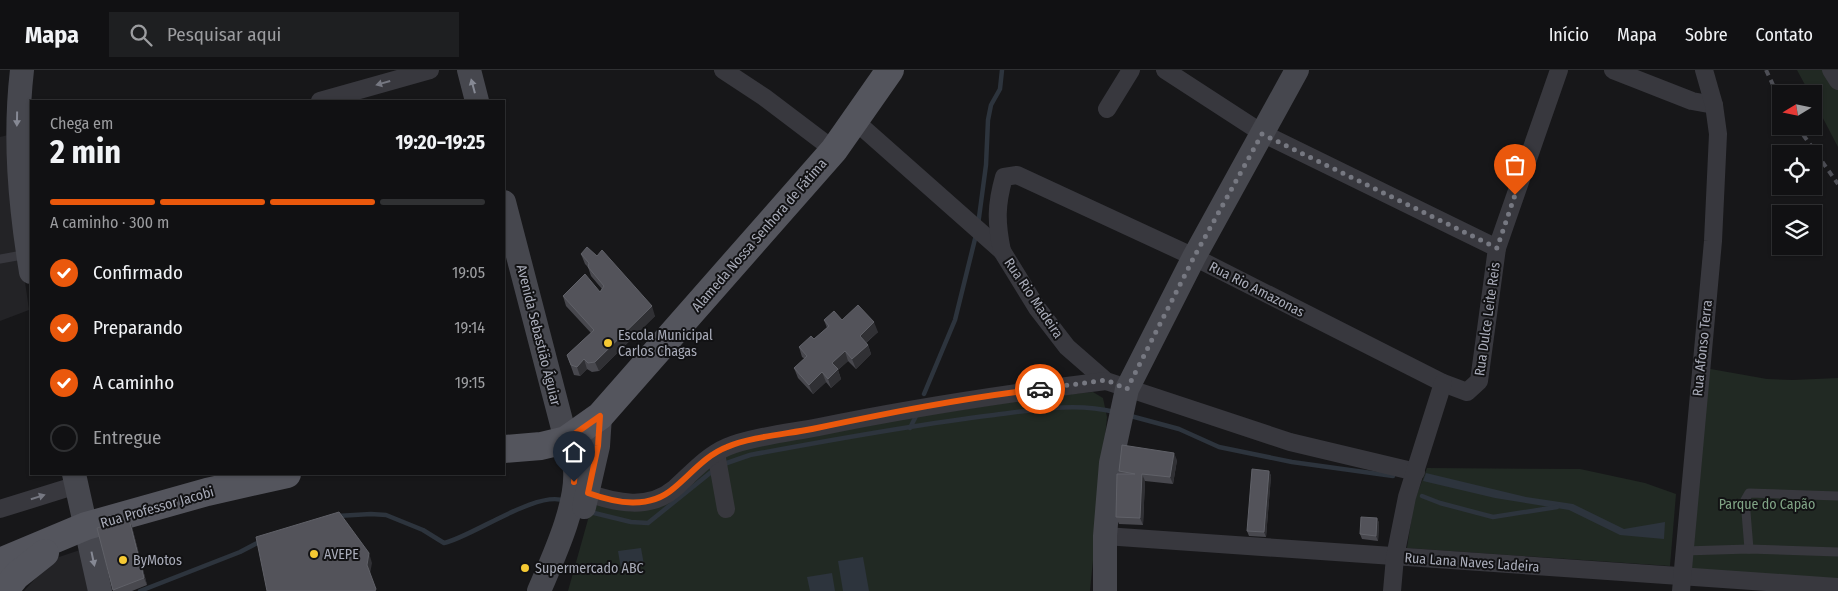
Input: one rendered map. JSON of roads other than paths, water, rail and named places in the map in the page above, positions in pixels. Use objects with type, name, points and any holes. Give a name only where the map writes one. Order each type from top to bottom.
[{"type":"main road","name":"Alameda Nossa Senhora de Fátima","points":[[600,416],[834,150],[890,70]]},
{"type":"main road","points":[[505,450],[541,446],[566,440],[600,416]]},
{"type":"main road","name":"Rua Professor Jacobi","points":[[0,562],[80,529],[207,492],[283,475]]},
{"type":"main road","points":[[4,591],[16,576],[80,529]]},
{"type":"street","points":[[22,70],[17,121],[25,176],[30,263]]},
{"type":"street","points":[[324,100],[430,70]]},
{"type":"street","points":[[469,70],[477,100]]},
{"type":"street","points":[[723,70],[764,96],[834,150]]},
{"type":"street","points":[[1108,109],[1131,70]]},
{"type":"street","points":[[1165,70],[1262,134],[1497,248]]},
{"type":"street","points":[[1105,591],[1105,536],[1119,398],[1297,70]]},
{"type":"street","name":"Rua Dulce Leite Reis","points":[[1467,392],[1475,387],[1479,381],[1497,248],[1559,70]]},
{"type":"street","points":[[1613,70],[1692,101],[1714,105]]},
{"type":"street","name":"Rua Afonso Terra","points":[[1682,584],[1713,241],[1718,134],[1714,105],[1704,70]]},
{"type":"street","points":[[1831,70],[1838,81]]},
{"type":"street","name":"Rua Rio Madeira","points":[[854,120],[1002,251],[1037,308],[1067,347],[1119,398],[1416,472]]},
{"type":"street","name":"Rua Rio Amazonas","points":[[1002,251],[996,221],[998,196],[1004,177],[1017,175],[1194,257],[1443,383],[1467,392]]},
{"type":"street","name":"Avenida Sebastião Águiar","points":[[505,206],[575,470],[580,503]]},
{"type":"street","points":[[1392,591],[1395,556],[1407,497],[1443,383]]},
{"type":"street","points":[[580,503],[605,499],[637,504],[655,500],[672,490],[692,471],[727,447],[892,412],[1002,393],[1119,398]]},
{"type":"street","points":[[557,591],[580,503],[598,446],[600,416]]},
{"type":"street","points":[[716,454],[726,509]]},
{"type":"street","points":[[0,509],[76,479],[80,529],[100,591]]},
{"type":"street","points":[[539,591],[580,503]]},
{"type":"street","name":"Rua Lana Naves Ladeira","points":[[1105,536],[1395,556],[1682,584],[1838,587]]},
{"type":"lane","points":[[0,259],[30,263]]},
{"type":"lane","points":[[1749,549],[1745,500],[1749,494],[1838,496]]},
{"type":"lane","points":[[1684,551],[1749,549],[1838,552]]},
{"type":"waterway","points":[[978,225],[986,165],[988,120],[991,105],[1000,89],[1002,70]]},
{"type":"waterway","points":[[924,394],[955,320],[976,235]]},
{"type":"waterway","points":[[721,465],[750,455],[871,433],[963,419],[1070,407],[1115,412]]},
{"type":"waterway","points":[[1127,415],[1179,429],[1219,447],[1292,462],[1393,476]]},
{"type":"waterway","points":[[910,428],[916,416]]},
{"type":"waterway","points":[[590,512],[631,522],[648,523],[715,469]]},
{"type":"waterway","points":[[1422,496],[1440,503],[1493,517],[1557,507]]},
{"type":"waterway","points":[[337,516],[386,515],[423,530],[444,543],[522,507],[553,499],[565,501]]},
{"type":"waterway","points":[[140,591],[240,552],[261,541]]},
{"type":"railway","points":[[1766,70],[1773,85]]},
{"type":"railway","points":[[1803,135],[1838,184]]},
{"type":"place","name":"Escola Municipal Carlos Chagas","points":[[608,343]]},
{"type":"place","name":"AVEPE","points":[[314,554]]},
{"type":"place","name":"ByMotos","points":[[123,560]]},
{"type":"place","name":"Supermercado ABC","points":[[525,568]]},
{"type":"park label","name":"Parque do Capão","points":[[1767,504]]}]
